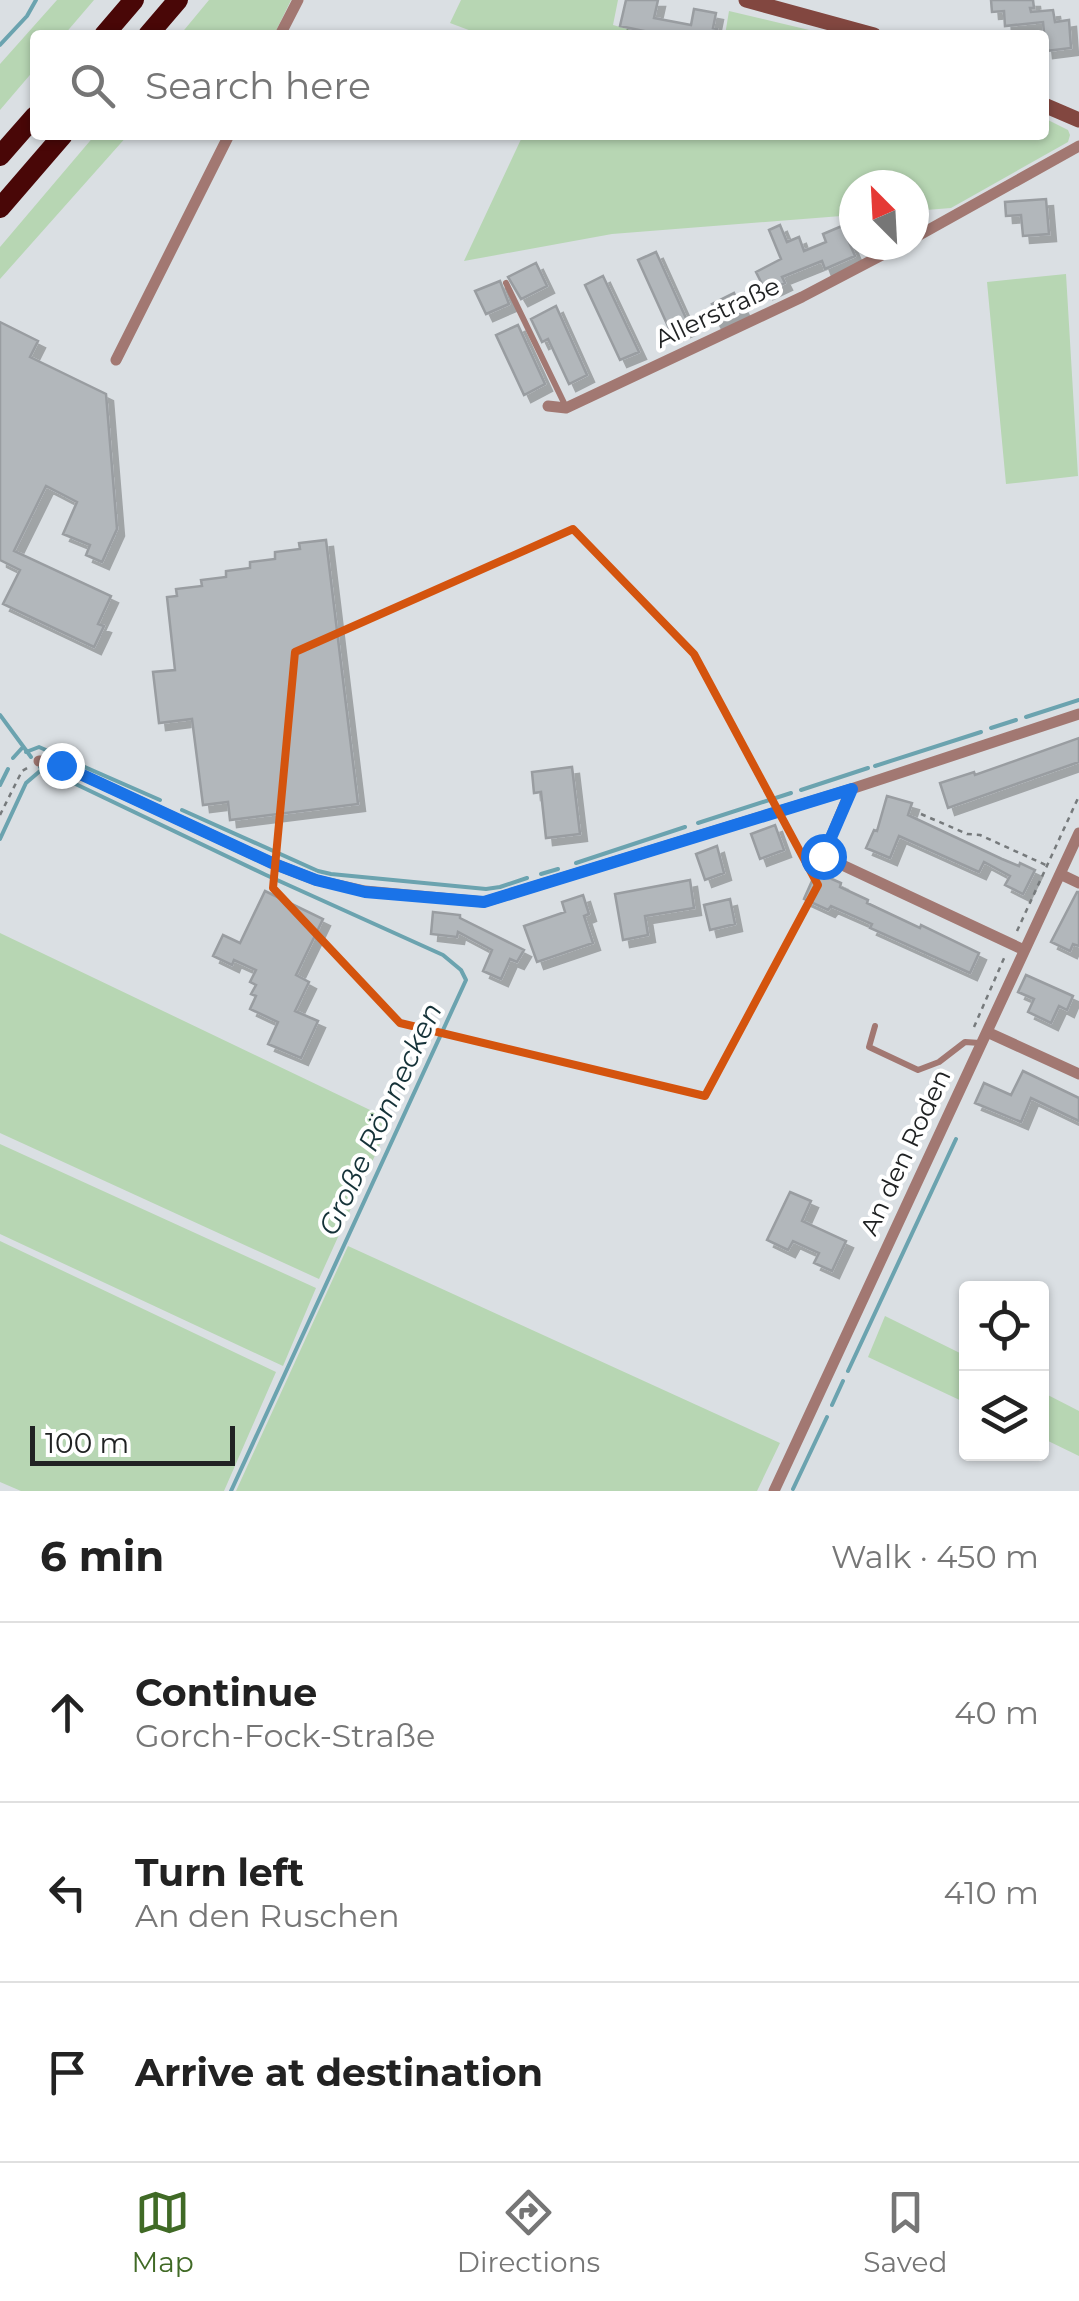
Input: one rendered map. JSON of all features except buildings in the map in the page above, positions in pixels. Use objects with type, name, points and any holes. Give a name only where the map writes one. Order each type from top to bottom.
[{"type":"highway","points":[[108,30],[134,0]]},
{"type":"highway","points":[[152,30],[178,0]]},
{"type":"highway","points":[[0,156],[30,122]]},
{"type":"highway","points":[[0,208],[59,140]]},
{"type":"street","points":[[283,30],[298,0]]},
{"type":"street","points":[[752,1],[856,30]]},
{"type":"street","points":[[1049,107],[1079,120]]},
{"type":"street","points":[[116,360],[226,140]]},
{"type":"street","points":[[929,230],[1079,146]]},
{"type":"street","name":"Allerstraße","points":[[566,408],[873,260]]},
{"type":"street","points":[[548,406],[566,408]]},
{"type":"street","points":[[39,761],[61,765],[316,880],[365,892],[484,902],[852,789],[1079,714]]},
{"type":"street","points":[[852,789],[823,856],[1024,950]]},
{"type":"street","name":"An den Roden","points":[[774,1491],[1079,833]]},
{"type":"street","points":[[1060,874],[1079,883]]},
{"type":"street","points":[[984,1037],[1079,1074]]},
{"type":"lane","points":[[506,282],[566,408]]},
{"type":"lane","points":[[875,1026],[869,1048],[918,1070],[939,1062],[965,1042],[984,1037]]},
{"type":"path","points":[[0,815],[22,771],[39,761]]},
{"type":"path","points":[[984,1037],[974,1027],[1079,796]]},
{"type":"path","points":[[921,814],[1048,866]]},
{"type":"highlighted area","points":[[573,529],[694,654],[818,885],[705,1096],[400,1023],[273,888],[295,652]]},
{"type":"green space","points":[[57,0],[94,0],[68,30],[30,30]]},
{"type":"green space","points":[[209,0],[291,0],[276,30],[184,30]]},
{"type":"green space","points":[[461,0],[618,0],[613,25],[630,30],[469,30],[450,23]]},
{"type":"green space","points":[[729,11],[809,30],[726,30]]},
{"type":"green space","points":[[30,30],[30,75],[0,110],[0,64]]},
{"type":"green space","points":[[1049,120],[1070,135],[1068,142],[951,208],[929,210],[929,170],[839,170],[839,216],[612,234],[464,261],[521,140],[1049,140]]},
{"type":"green space","points":[[91,140],[124,140],[0,279],[0,247]]},
{"type":"green space","points":[[1066,274],[1078,476],[1006,484],[987,282]]},
{"type":"green space","points":[[0,933],[391,1120],[319,1279],[0,1133]]},
{"type":"green space","points":[[0,1144],[316,1288],[283,1366],[0,1234]]},
{"type":"green space","points":[[0,1241],[276,1372],[224,1491],[21,1491],[0,1482]]},
{"type":"green space","points":[[348,1246],[780,1443],[757,1491],[236,1491]]},
{"type":"green space","points":[[885,1316],[959,1353],[959,1400],[868,1357]]},
{"type":"green space","points":[[1049,1396],[1079,1411],[1079,1456],[1049,1441]]},
{"type":"waterway","points":[[0,45],[36,0]]},
{"type":"waterway","points":[[1026,717],[1079,700]]},
{"type":"waterway","name":"Große Rönnecken","points":[[0,715],[31,757]]},
{"type":"waterway","points":[[991,728],[1016,720]]},
{"type":"waterway","points":[[875,766],[981,732]]},
{"type":"waterway","points":[[13,758],[23,747]]},
{"type":"waterway","points":[[26,752],[39,747],[160,800]]},
{"type":"waterway","name":"Große Rönnecken","points":[[40,767],[443,955],[461,970],[466,980],[231,1491]]},
{"type":"waterway","points":[[801,790],[868,768]]},
{"type":"waterway","points":[[0,785],[8,769]]},
{"type":"waterway","points":[[0,839],[26,783],[40,771]]},
{"type":"waterway","points":[[698,823],[791,793]]},
{"type":"waterway","points":[[182,810],[331,874],[486,889],[527,878]]},
{"type":"waterway","points":[[576,863],[685,827]]},
{"type":"waterway","points":[[541,874],[558,869]]},
{"type":"waterway","points":[[848,1371],[956,1139]]},
{"type":"waterway","points":[[832,1405],[843,1381]]},
{"type":"waterway","points":[[793,1489],[827,1417]]},
{"type":"route","points":[[61,765],[272,863],[316,880],[365,892],[484,902],[852,789],[823,856]]}]
